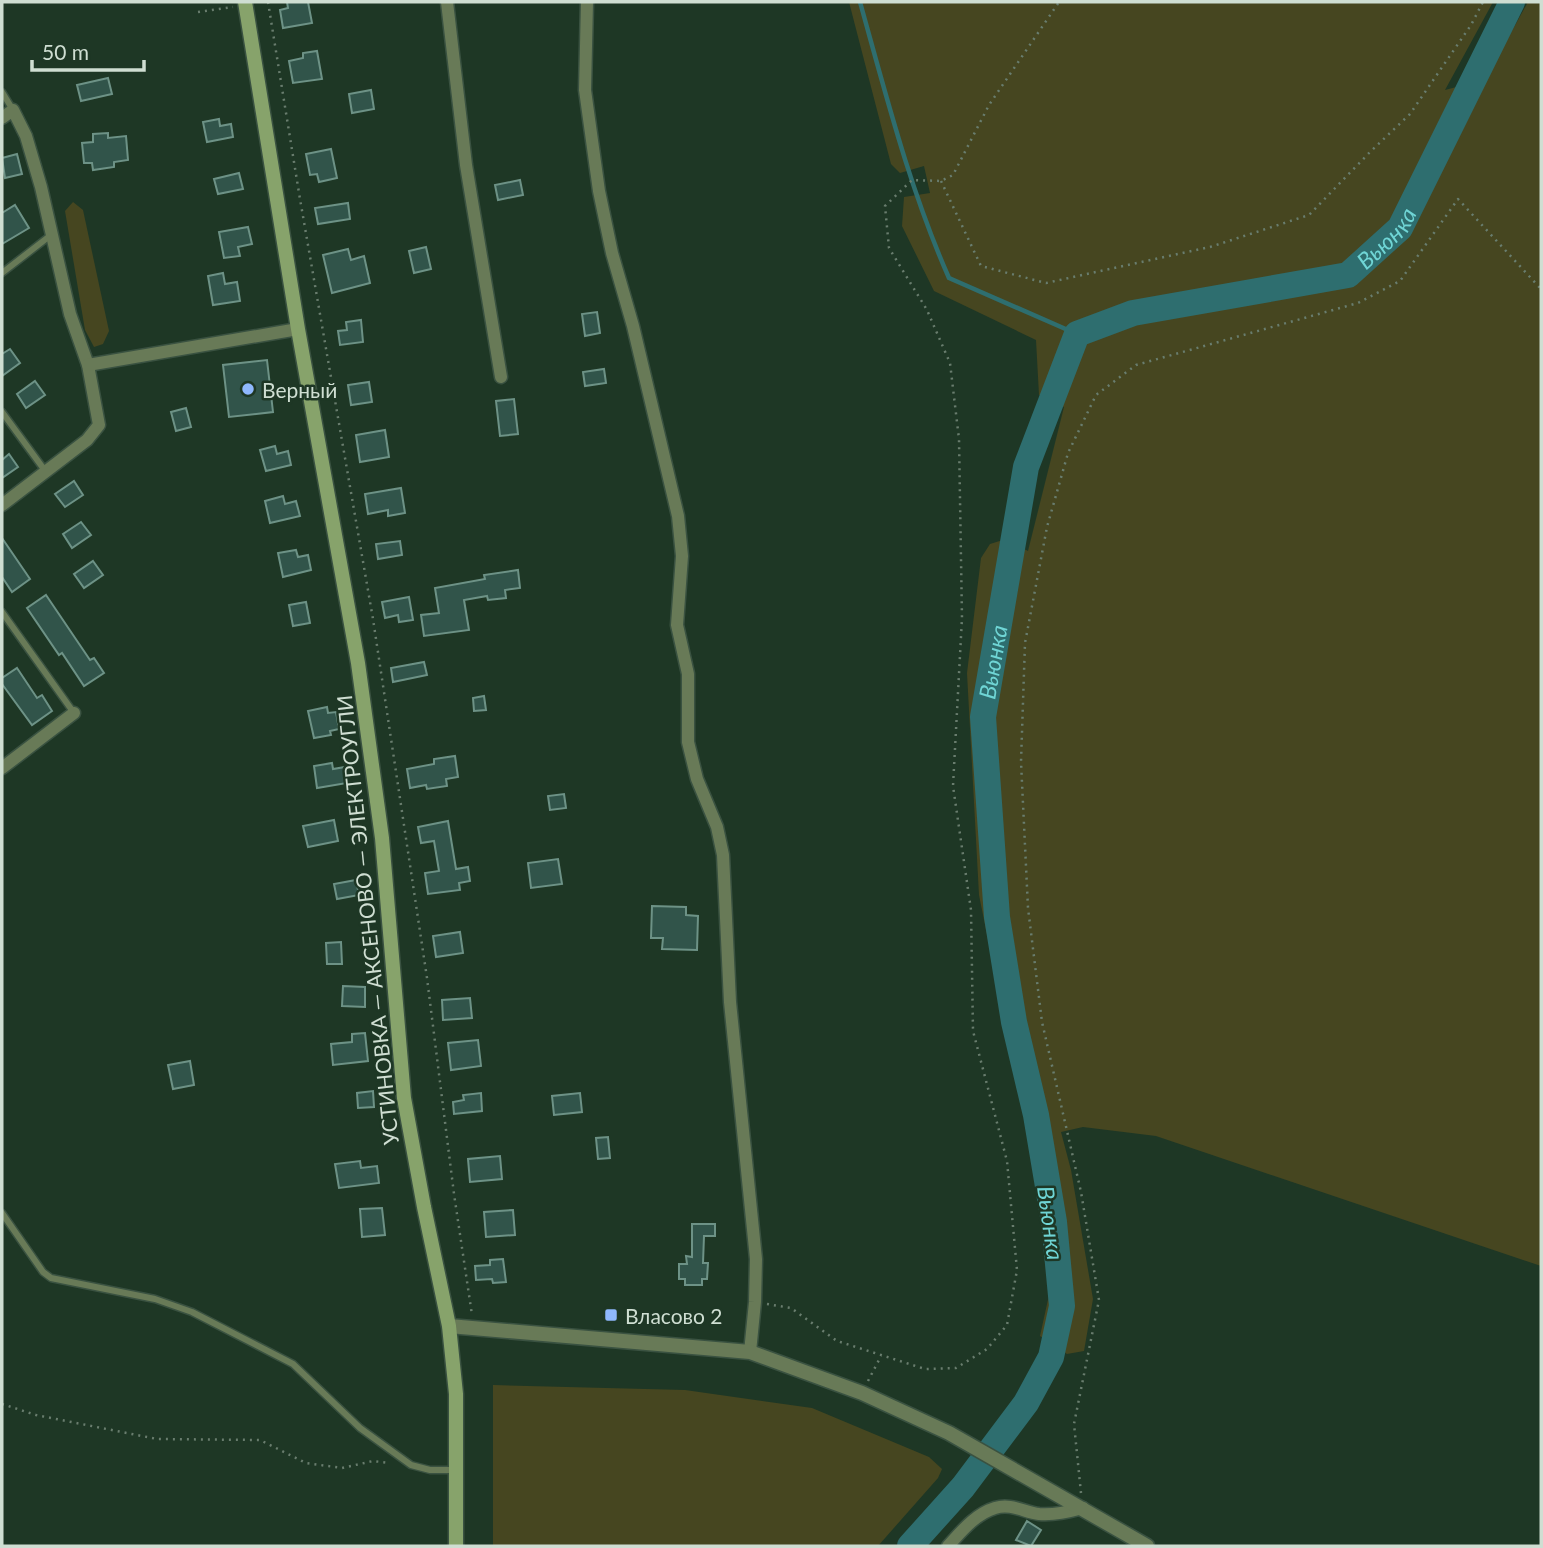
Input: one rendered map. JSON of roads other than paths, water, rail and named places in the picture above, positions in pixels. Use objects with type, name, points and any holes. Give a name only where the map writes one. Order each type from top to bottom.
[{"type":"main road","name":"УСТИНОВКА — АКСЕНОВО — ЭЛЕКТРОУГЛИ","points":[[246,3],[299,328],[358,663],[382,838],[404,1098],[449,1326],[456,1394],[456,1546]]},
{"type":"street","points":[[447,2],[466,165],[501,377]]},
{"type":"street","points":[[587,2],[585,90],[599,191],[678,516],[682,556],[677,625],[688,674],[688,742],[696,779],[717,827],[723,855],[730,1002],[757,1259],[750,1352]]},
{"type":"street","points":[[2,118],[13,110],[26,136],[70,314],[88,365],[99,425],[87,440],[2,505]]},
{"type":"street","points":[[88,365],[299,328]]},
{"type":"street","points":[[2,768],[74,713]]},
{"type":"street","points":[[449,1326],[750,1352],[862,1393],[949,1433],[1147,1546]]},
{"type":"street","points":[[948,1546],[978,1516],[995,1508],[1012,1506],[1035,1513],[1056,1515],[1083,1508]]},
{"type":"lane","points":[[2,92],[13,110]]},
{"type":"lane","points":[[2,273],[51,235]]},
{"type":"lane","points":[[2,412],[46,472]]},
{"type":"lane","points":[[2,612],[74,713]]},
{"type":"lane","points":[[2,1213],[43,1272],[51,1278],[155,1299],[192,1312],[293,1364],[360,1428],[411,1465],[430,1470],[457,1470]]},
{"type":"waterway","points":[[860,2],[911,177],[949,278],[1077,334]]},
{"type":"waterway","name":"Вьюнка","points":[[910,1546],[963,1487],[1026,1403],[1051,1357],[1062,1306],[1054,1222],[1036,1115],[1014,1022],[997,917],[983,717],[1026,467],[1077,334],[1133,313],[1348,275],[1400,228],[1512,2]]},
{"type":"place","name":"Верный","points":[[248,389]]},
{"type":"place","name":"Власово 2","points":[[611,1315]]}]
